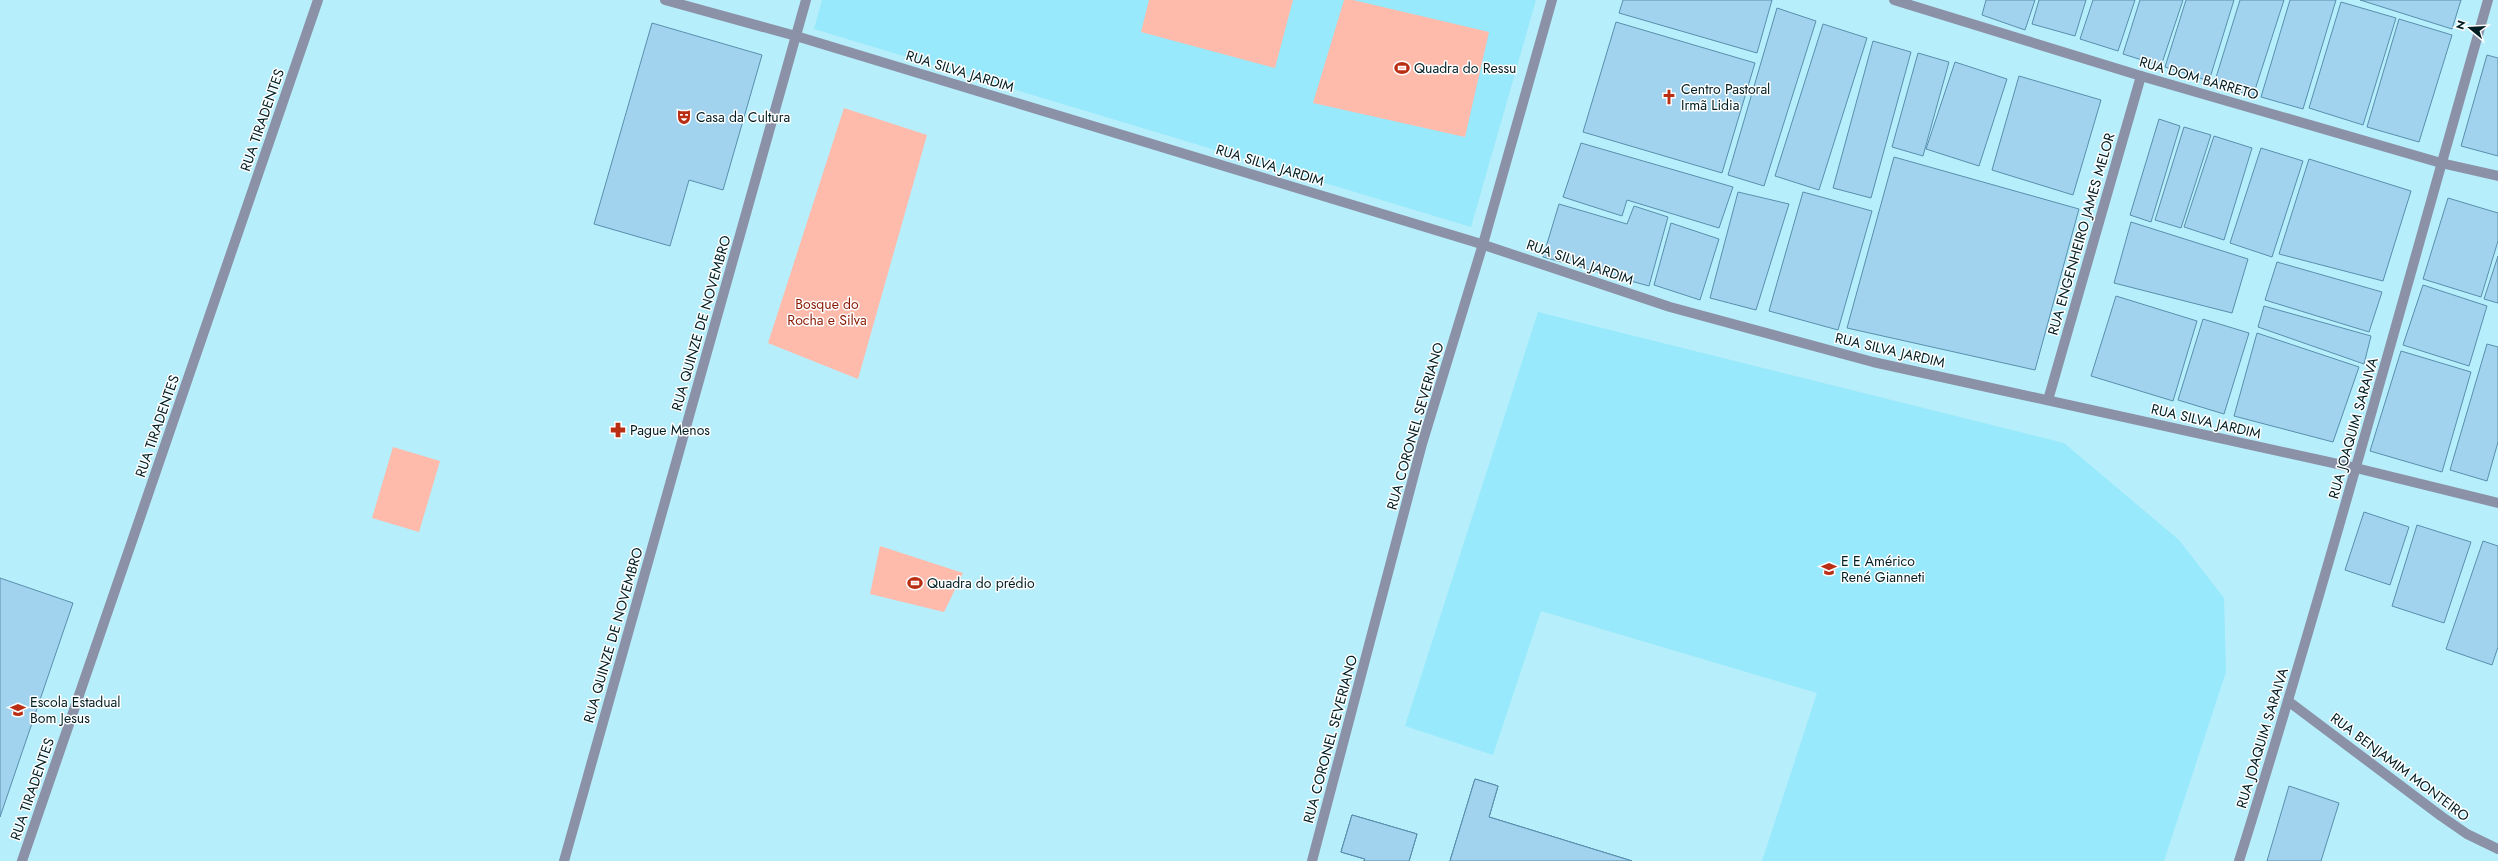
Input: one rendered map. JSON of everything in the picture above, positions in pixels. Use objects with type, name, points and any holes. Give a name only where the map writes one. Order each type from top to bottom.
[{"type":"street","name":"RUA TIRADENTES","points":[[22,861],[318,0]]},
{"type":"street","name":"RUA SILVA JARDIM","points":[[665,0],[796,36],[1484,244],[1670,307],[1873,362],[2356,468],[2498,503]]},
{"type":"street","name":"RUA QUINZE DE NOVEMBRO","points":[[564,861],[806,0]]},
{"type":"street","name":"RUA CORONEL SEVERIANO","points":[[1312,861],[1422,444],[1484,244],[1552,0]]},
{"type":"street","name":"RUA DOM BARRETO","points":[[1894,0],[2141,76],[2441,163],[2498,176]]},
{"type":"street","name":"RUA JOAQUIM SARAIVA","points":[[2238,861],[2288,701],[2356,468],[2488,0]]},
{"type":"street","name":"RUA ENGENHEIRO JAMES MELOR","points":[[2048,400],[2141,76]]},
{"type":"street","name":"RUA BENJAMIM MONTEIRO","points":[[2288,701],[2440,816],[2467,834],[2498,849]]},
{"type":"shaded area","points":[[822,0],[1536,0],[1471,227],[814,29]]},
{"type":"shaded area","name":"E E Américo René Gianneti","points":[[1538,312],[2064,443],[2179,540],[2224,598],[2226,672],[2164,861],[1762,861],[1817,693],[1541,611],[1493,755],[1405,726]]},
{"type":"green space","points":[[1149,0],[1293,0],[1275,68],[1141,32]]},
{"type":"green space","name":"Quadra do Ressu","points":[[1344,0],[1353,0],[1489,32],[1465,137],[1313,103]]},
{"type":"green space","name":"Bosque do Rocha e Silva","points":[[844,108],[927,135],[858,379],[768,343]]},
{"type":"green space","points":[[393,447],[440,461],[419,532],[372,518]]},
{"type":"green space","name":"Quadra do prédio","points":[[880,546],[963,573],[944,612],[870,594]]},
{"type":"building","points":[[1623,0],[1772,0],[1757,53],[1619,13]]},
{"type":"building","points":[[1986,0],[2035,0],[2025,30],[1982,15]]},
{"type":"building","points":[[2039,0],[2086,0],[2075,36],[2032,24]]},
{"type":"building","points":[[2093,0],[2135,0],[2118,51],[2080,39]]},
{"type":"building","points":[[2140,0],[2183,0],[2161,66],[2123,54]]},
{"type":"building","points":[[2186,0],[2234,0],[2209,81],[2165,67]]},
{"type":"building","points":[[2240,0],[2284,0],[2253,96],[2214,84]]},
{"type":"building","points":[[2290,0],[2336,0],[2303,109],[2261,97]]},
{"type":"building","points":[[2360,0],[2461,0],[2452,29]]},
{"type":"building","points":[[2341,2],[2396,18],[2363,125],[2309,108]]},
{"type":"building","points":[[1777,8],[1816,21],[1764,186],[1728,175]]},
{"type":"building","points":[[2399,19],[2452,35],[2419,142],[2367,127]]},
{"type":"building","name":"Centro Pastoral Irmã Lidia","points":[[1616,22],[1755,63],[1722,173],[1583,132]]},
{"type":"building","name":"Casa da Cultura","points":[[652,23],[762,55],[723,190],[689,180],[670,246],[594,224]]},
{"type":"building","points":[[1823,24],[1867,38],[1819,190],[1775,176]]},
{"type":"building","points":[[1873,41],[1911,52],[1871,198],[1833,188]]},
{"type":"building","points":[[1918,53],[1949,62],[1923,156],[1892,147]]},
{"type":"building","points":[[2487,55],[2498,58],[2498,156],[2461,146]]},
{"type":"building","points":[[1955,62],[2007,79],[1979,166],[1926,149]]},
{"type":"building","points":[[2019,76],[2101,100],[2073,195],[1992,170]]},
{"type":"building","points":[[2159,119],[2180,126],[2151,222],[2130,215]]},
{"type":"building","points":[[2184,127],[2211,135],[2181,228],[2155,220]]},
{"type":"building","points":[[2214,136],[2252,148],[2224,240],[2184,227]]},
{"type":"building","points":[[1581,143],[1733,187],[1719,228],[1627,200],[1622,216],[1563,197]]},
{"type":"building","points":[[2261,148],[2303,161],[2272,257],[2230,243]]},
{"type":"building","points":[[1894,157],[2079,209],[2035,370],[1847,328]]},
{"type":"building","points":[[2309,159],[2411,191],[2383,281],[2279,254]]},
{"type":"building","points":[[1738,192],[1789,204],[1756,310],[1710,298]]},
{"type":"building","points":[[1803,192],[1872,211],[1838,330],[1769,311]]},
{"type":"building","points":[[2448,198],[2498,213],[2498,241],[2481,297],[2423,279]]},
{"type":"building","points":[[1559,204],[1627,224],[1634,206],[1668,217],[1649,286],[1543,257]]},
{"type":"building","points":[[2131,222],[2248,259],[2232,313],[2114,283]]},
{"type":"building","points":[[1671,223],[1719,239],[1700,300],[1654,285]]},
{"type":"building","points":[[2498,256],[2498,303],[2484,299]]},
{"type":"building","points":[[2277,262],[2382,292],[2369,332],[2265,300]]},
{"type":"building","points":[[2423,285],[2487,306],[2469,366],[2403,345]]},
{"type":"building","points":[[2116,296],[2197,321],[2173,401],[2091,376]]},
{"type":"building","points":[[2264,306],[2371,336],[2364,364],[2258,327]]},
{"type":"building","points":[[2203,319],[2249,333],[2224,414],[2178,400]]},
{"type":"building","points":[[2257,333],[2359,367],[2333,442],[2234,416]]},
{"type":"building","points":[[2487,344],[2498,347],[2498,442],[2487,481],[2450,470]]},
{"type":"building","points":[[2401,351],[2471,372],[2442,472],[2370,451]]},
{"type":"building","points":[[2364,512],[2409,527],[2390,585],[2345,570]]},
{"type":"building","points":[[2417,525],[2471,542],[2444,623],[2392,606]]},
{"type":"building","points":[[2483,541],[2498,546],[2498,647],[2492,665],[2446,649]]},
{"type":"building","name":"Escola Estadual Bom Jesus","points":[[0,578],[73,603],[0,817]]},
{"type":"building","points":[[1475,779],[1498,786],[1489,817],[1632,861],[1450,861]]},
{"type":"building","points":[[1475,779],[1498,786],[1489,817],[1632,861],[1450,861]]},
{"type":"building","points":[[1475,779],[1498,786],[1489,817],[1632,861],[1450,861]]},
{"type":"building","points":[[2289,786],[2339,803],[2321,861],[2267,861]]},
{"type":"building","points":[[1352,815],[1417,834],[1409,861],[1364,861],[1365,859],[1341,852]]},
{"type":"building","points":[[1352,815],[1417,834],[1409,861],[1364,861],[1365,859],[1341,852]]},
{"type":"building","points":[[1352,815],[1417,834],[1409,861],[1364,861],[1365,859],[1341,852]]},
{"type":"place","name":"Quadra do Ressu","points":[[1402,68]]},
{"type":"place","name":"Centro Pastoral Irmã Lidia","points":[[1669,97]]},
{"type":"place","name":"Casa da Cultura","points":[[684,117]]},
{"type":"place","name":"Pague Menos","points":[[618,430]]},
{"type":"place","name":"E E Américo René Gianneti","points":[[1829,569]]},
{"type":"place","name":"Quadra do prédio","points":[[915,583]]},
{"type":"place","name":"Escola Estadual Bom Jesus","points":[[18,710]]}]
